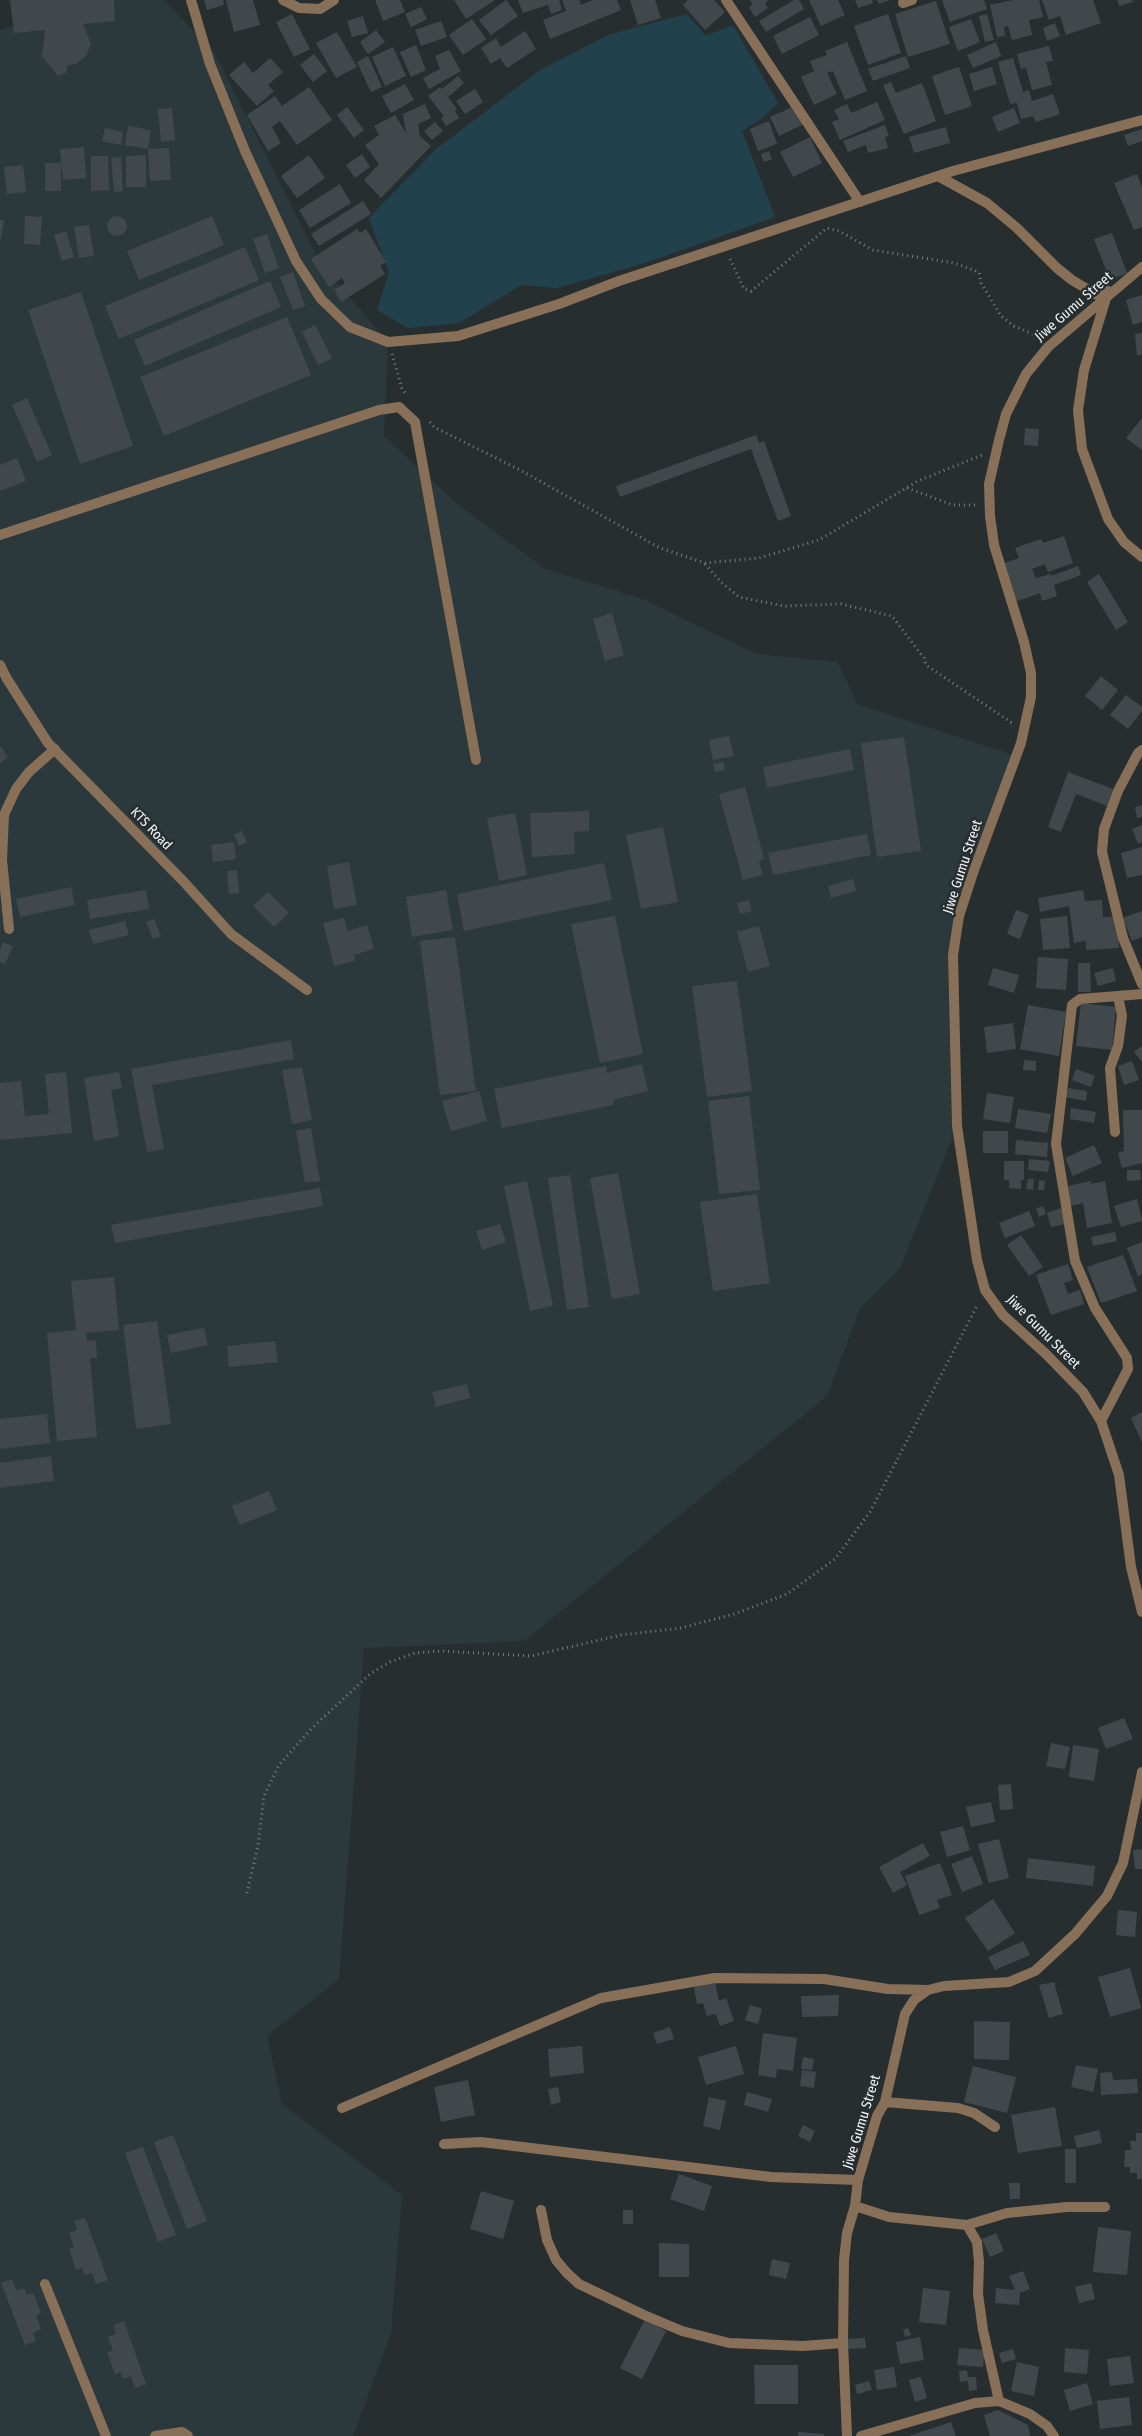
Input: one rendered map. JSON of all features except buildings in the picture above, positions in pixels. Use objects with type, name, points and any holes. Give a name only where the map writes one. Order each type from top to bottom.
[{"type":"street","points":[[191,0],[210,64],[220,90],[245,151],[296,261],[322,300],[350,327],[388,342],[458,336],[938,176],[1142,120]]},
{"type":"street","points":[[283,0],[299,8],[320,9],[334,0]]},
{"type":"street","points":[[726,0],[860,202]]},
{"type":"street","points":[[938,176],[987,202],[1017,228],[1056,268],[1072,280],[1097,296],[1110,292]]},
{"type":"street","name":"Jiwe Gumu Street","points":[[1142,267],[1110,292],[1048,347],[1026,374],[1006,414],[996,449],[989,484],[994,545],[1024,642],[1031,673],[1031,698],[1024,731],[959,916],[953,955],[957,1126],[977,1260],[985,1290],[1003,1316],[1046,1354],[1083,1392],[1101,1421],[1119,1475],[1131,1567],[1142,1612]]},
{"type":"street","points":[[1110,292],[1084,370],[1078,410],[1082,449],[1108,519],[1124,542],[1142,557]]},
{"type":"street","points":[[0,535],[379,410],[399,407],[415,422],[476,760]]},
{"type":"street","name":"KTS Road","points":[[0,665],[3,681],[55,749],[184,882],[231,934],[307,990]]},
{"type":"street","points":[[9,929],[2,860],[4,815],[16,789],[29,772],[55,749]]},
{"type":"street","points":[[1142,750],[1138,753],[1118,791],[1104,829],[1102,852],[1123,938],[1142,984]]},
{"type":"street","points":[[1101,1421],[1128,1370],[1127,1358],[1095,1308],[1075,1261],[1056,1144],[1072,1005],[1080,999],[1142,994]]},
{"type":"street","points":[[1115,1132],[1110,1068],[1118,1046],[1122,1016],[1118,996]]},
{"type":"street","points":[[342,2108],[601,1998],[715,1978],[824,1980],[888,1989],[928,1990],[944,1986],[1009,1982],[1035,1970],[1075,1934],[1107,1896],[1123,1863],[1142,1772]]},
{"type":"street","name":"Jiwe Gumu Street","points":[[847,2436],[843,2343],[844,2260],[847,2233],[855,2206],[858,2180],[877,2116],[885,2102],[905,2014],[914,2000],[928,1990]]},
{"type":"street","points":[[885,2102],[958,2108],[974,2113],[995,2127]]},
{"type":"street","points":[[444,2144],[481,2142],[771,2177],[858,2180]]},
{"type":"street","points":[[855,2206],[889,2217],[967,2225],[1007,2212],[1067,2207],[1105,2207]]},
{"type":"street","points":[[541,2210],[547,2240],[556,2260],[567,2273],[579,2284],[644,2315],[682,2331],[729,2343],[803,2346],[843,2343]]},
{"type":"street","points":[[967,2225],[977,2242],[979,2262],[978,2294],[983,2330],[999,2401]]},
{"type":"street","points":[[46,2284],[106,2436]]},
{"type":"street","points":[[861,2436],[975,2403],[999,2401],[1030,2414],[1046,2426],[1054,2436]]},
{"type":"street","points":[[155,2436],[182,2432],[188,2436]]},
{"type":"path","points":[[725,248],[744,289],[751,291],[827,228],[839,231],[873,250],[954,263],[980,272],[981,283],[1001,316],[1014,326],[1039,336],[1048,347]]},
{"type":"path","points":[[388,342],[402,389],[408,397]]},
{"type":"path","points":[[428,419],[434,427],[520,470],[660,548],[705,563],[759,558],[819,540],[907,488],[996,449]]},
{"type":"path","points":[[907,488],[953,505],[990,504]]},
{"type":"path","points":[[705,563],[721,582],[739,596],[784,606],[841,604],[892,616],[924,658],[926,665],[1024,731]]},
{"type":"path","points":[[247,1893],[258,1846],[264,1796],[279,1765],[311,1729],[377,1670],[415,1653],[441,1651],[531,1656],[621,1635],[681,1628],[734,1614],[787,1594],[834,1559],[870,1512],[985,1290]]},
{"type":"shaded area","points":[[94,0],[164,0],[214,52],[322,266],[388,342],[384,436],[457,504],[545,569],[640,598],[757,654],[838,662],[857,704],[1016,756],[948,968],[952,1139],[900,1268],[860,1308],[827,1396],[524,1641],[364,1648],[339,1979],[267,2036],[282,2104],[402,2195],[391,2333],[353,2436],[0,2436],[0,30]]},
{"type":"shaded area","points":[[687,14],[706,36],[733,25],[778,103],[762,118],[742,131],[775,217],[642,264],[556,288],[521,285],[459,323],[408,328],[377,310],[389,272],[369,218],[435,150],[540,70],[611,34]]}]
